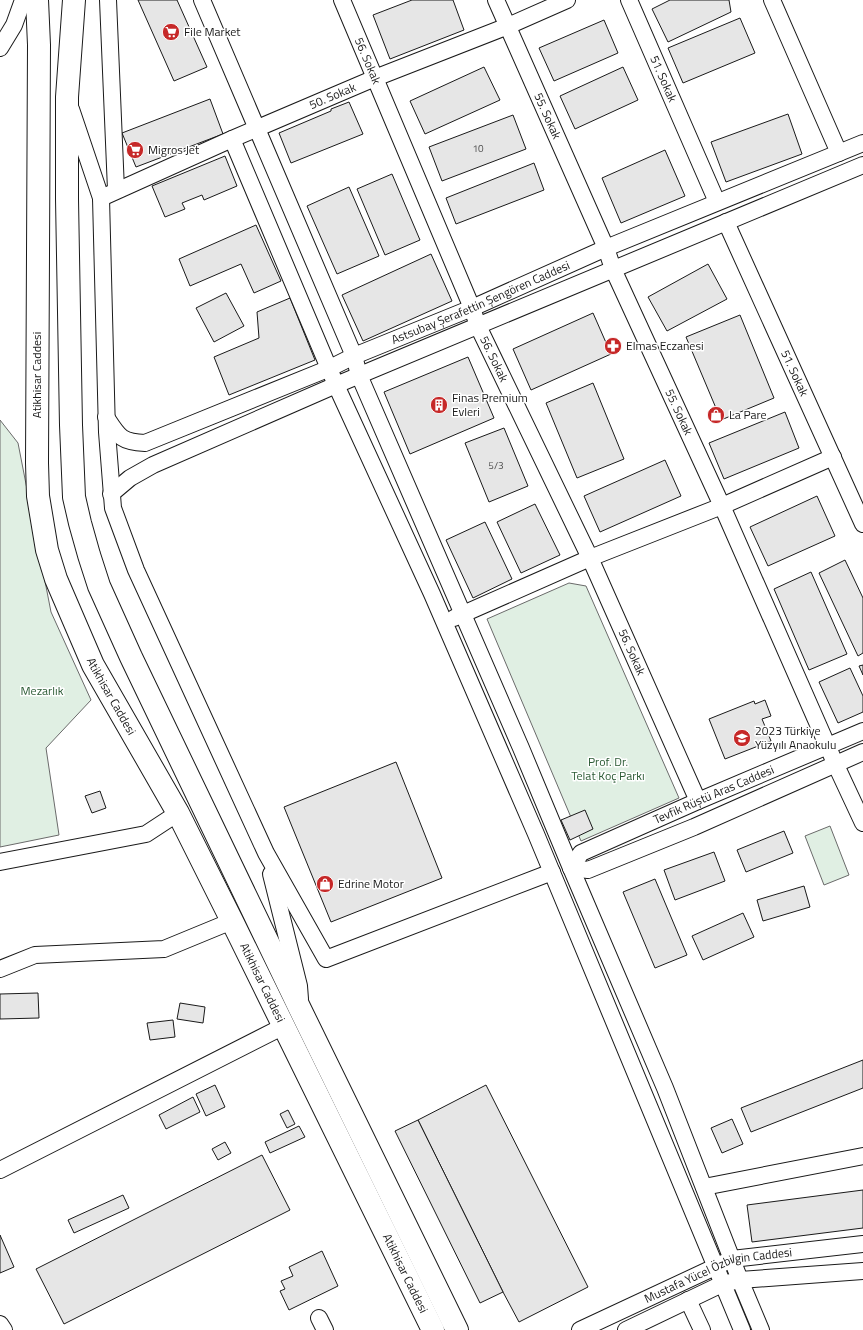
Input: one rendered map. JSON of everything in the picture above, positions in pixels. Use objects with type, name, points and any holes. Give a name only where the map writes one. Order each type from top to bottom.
[{"type":"highway","name":"Atikhisar Caddesi","points":[[37,0],[39,45],[37,463],[38,496],[47,550],[56,579],[94,664],[178,813],[284,1026],[432,1330]]},
{"type":"highway","name":"Atikhisar Caddesi","points":[[74,0],[67,97],[67,199],[71,432],[74,497],[89,555],[111,614],[301,1011],[457,1330]]},
{"type":"highway","points":[[386,1235],[417,1330]]},
{"type":"street","points":[[0,48],[14,25],[23,0]]},
{"type":"street","points":[[108,0],[116,190]]},
{"type":"street","points":[[202,0],[354,356],[359,376],[463,613],[665,1088],[761,1330]]},
{"type":"street","name":"56. Sokak","points":[[342,0],[472,308],[478,326],[590,558],[698,801]]},
{"type":"street","name":"55. Sokak","points":[[496,0],[606,248],[613,269],[722,506],[863,823]]},
{"type":"street","name":"50. Sokak","points":[[101,198],[232,139],[375,78],[508,26],[567,0]]},
{"type":"street","name":"51. Sokak","points":[[629,0],[717,202]]},
{"type":"street","points":[[772,0],[840,152]]},
{"type":"street","points":[[67,97],[101,198],[106,418],[113,508],[136,570],[266,853],[326,959],[552,872]]},
{"type":"street","points":[[232,139],[336,385],[444,623],[552,872],[742,1330]]},
{"type":"street","name":"Astsubay Şerafettin Şengören Caddesi","points":[[106,418],[121,438],[132,442],[145,443],[330,368],[354,356],[472,308],[606,248],[863,143]]},
{"type":"street","name":"Astsubay Şerafettin Şengören Caddesi","points":[[112,494],[130,478],[153,465],[336,385],[863,165]]},
{"type":"street","name":"51. Sokak","points":[[726,222],[863,524]]},
{"type":"street","points":[[444,623],[463,613],[590,558],[722,506],[833,457]]},
{"type":"street","name":"Tevfik Rüştü Aras Caddesi","points":[[571,868],[581,853],[698,801],[863,731]]},
{"type":"street","points":[[571,868],[588,870],[694,827],[835,763],[863,752]]},
{"type":"street","points":[[0,862],[146,834],[178,813]]},
{"type":"street","points":[[266,853],[299,986],[301,1011]]},
{"type":"street","points":[[0,969],[36,955],[164,949],[232,921]]},
{"type":"street","points":[[0,1170],[284,1026]]},
{"type":"street","points":[[704,1187],[863,1156]]},
{"type":"street","name":"Mustafa Yücel Özbilgin Caddesi","points":[[580,1330],[732,1259],[863,1244]]},
{"type":"street","name":"Mustafa Yücel Özbilgin Caddesi","points":[[626,1330],[722,1284],[740,1280],[863,1271]]},
{"type":"street","points":[[688,1300],[702,1330]]},
{"type":"street","points":[[0,1324],[4,1330]]},
{"type":"green space","name":"Mezarlık","points":[[0,420],[18,443],[51,612],[91,700],[46,748],[59,835],[0,847]]},
{"type":"green space","name":"Prof. Dr. Telat Koç Parkı","points":[[569,583],[586,586],[679,798],[581,841],[487,619]]},
{"type":"green space","points":[[830,826],[849,875],[824,885],[805,836]]},
{"type":"building","points":[[138,0],[177,0],[207,67],[174,81]]},
{"type":"building","points":[[412,0],[453,0],[464,30],[390,59],[373,15]]},
{"type":"building","points":[[670,0],[729,0],[731,12],[668,42],[652,9]]},
{"type":"building","points":[[740,18],[755,53],[683,83],[668,48]]},
{"type":"building","points":[[604,20],[618,53],[554,81],[539,48]]},
{"type":"building","points":[[484,67],[500,100],[425,134],[410,101]]},
{"type":"building","points":[[623,67],[638,100],[575,129],[560,96]]},
{"type":"building","points":[[210,99],[223,134],[136,167],[122,133]]},
{"type":"building","points":[[349,102],[363,134],[291,163],[279,133]]},
{"type":"building","points":[[788,114],[802,154],[726,182],[711,142]]},
{"type":"building","points":[[513,115],[526,149],[442,181],[429,147]]},
{"type":"building","points":[[665,150],[685,196],[621,223],[602,178]]},
{"type":"building","points":[[225,156],[237,186],[204,200],[202,195],[182,203],[185,209],[165,217],[152,186]]},
{"type":"building","points":[[534,163],[544,190],[456,224],[446,198]]},
{"type":"building","points":[[392,174],[420,240],[385,255],[357,189]]},
{"type":"building","points":[[349,187],[379,256],[337,274],[307,206]]},
{"type":"building","points":[[256,225],[281,281],[254,293],[241,264],[190,286],[179,259]]},
{"type":"building","points":[[431,254],[452,301],[363,341],[342,295]]},
{"type":"building","points":[[708,264],[727,299],[667,331],[648,297]]},
{"type":"building","points":[[226,293],[244,326],[214,342],[196,308]]},
{"type":"building","points":[[290,298],[315,360],[229,395],[214,357],[259,338],[257,312]]},
{"type":"building","points":[[593,313],[611,354],[531,390],[513,349]]},
{"type":"building","points":[[740,315],[774,398],[721,420],[686,337]]},
{"type":"building","name":"Finas Premium Evleri","points":[[468,357],[494,418],[410,454],[384,392]]},
{"type":"building","points":[[593,383],[624,459],[577,478],[546,403]]},
{"type":"building","points":[[785,412],[799,448],[724,479],[709,443]]},
{"type":"building","name":"Finas Premium Evleri","points":[[504,428],[528,486],[489,502],[465,443]]},
{"type":"building","points":[[665,460],[681,496],[600,532],[584,496]]},
{"type":"building","points":[[817,496],[835,536],[768,566],[750,527]]},
{"type":"building","points":[[535,504],[560,555],[521,573],[497,522]]},
{"type":"building","points":[[485,522],[512,579],[473,598],[446,540]]},
{"type":"building","points":[[845,560],[863,598],[863,653],[858,656],[819,573]]},
{"type":"building","points":[[811,572],[847,654],[809,670],[774,589]]},
{"type":"building","points":[[863,665],[863,675],[859,666]]},
{"type":"building","points":[[850,668],[863,696],[863,712],[838,723],[819,682]]},
{"type":"building","points":[[765,700],[771,716],[762,719],[771,741],[725,759],[709,719],[754,701],[755,704]]},
{"type":"building","points":[[396,762],[442,878],[331,922],[284,807]]},
{"type":"building","points":[[100,791],[106,808],[92,813],[85,796]]},
{"type":"building","points":[[585,810],[593,829],[570,840],[561,820]]},
{"type":"building","points":[[784,831],[793,853],[746,872],[737,850]]},
{"type":"building","points":[[714,852],[725,881],[675,900],[664,870]]},
{"type":"building","points":[[655,879],[687,955],[655,968],[623,892]]},
{"type":"building","points":[[804,886],[810,907],[763,921],[757,900]]},
{"type":"building","points":[[743,913],[754,937],[703,960],[692,936]]},
{"type":"building","points":[[38,993],[39,1018],[0,1019],[0,994]]},
{"type":"building","points":[[180,1003],[205,1007],[203,1023],[177,1019]]},
{"type":"building","points":[[173,1020],[175,1037],[150,1040],[147,1023]]},
{"type":"building","points":[[863,1060],[863,1088],[751,1132],[741,1108]]},
{"type":"building","points":[[215,1085],[225,1107],[206,1116],[196,1094]]},
{"type":"building","points":[[486,1085],[588,1287],[519,1322],[418,1120]]},
{"type":"building","points":[[193,1097],[200,1112],[166,1129],[159,1115]]},
{"type":"building","points":[[288,1110],[295,1124],[287,1128],[280,1114]]},
{"type":"building","points":[[732,1119],[743,1144],[722,1153],[711,1128]]},
{"type":"building","points":[[418,1120],[503,1292],[480,1303],[395,1131]]},
{"type":"building","points":[[299,1126],[305,1137],[270,1153],[265,1142]]},
{"type":"building","points":[[225,1142],[231,1153],[218,1160],[212,1149]]},
{"type":"building","points":[[262,1155],[290,1210],[64,1324],[36,1269]]},
{"type":"building","points":[[863,1190],[863,1228],[752,1242],[747,1205]]},
{"type":"building","points":[[123,1195],[129,1208],[74,1233],[68,1220]]},
{"type":"building","points":[[0,1235],[14,1267],[0,1273]]},
{"type":"building","points":[[322,1251],[338,1286],[289,1310],[280,1291],[285,1289],[281,1281],[293,1276],[289,1267]]},
{"type":"place","name":"File Market","points":[[171,32]]},
{"type":"place","name":"Migros Jet","points":[[135,150]]},
{"type":"place","name":"Elmas Eczanesi","points":[[613,346]]},
{"type":"place","name":"Finas Premium Evleri","points":[[439,405]]},
{"type":"place","name":"La Pare","points":[[716,415]]},
{"type":"place","name":"2023 Türkiye Yüzyılı Anaokulu","points":[[742,738]]},
{"type":"place","name":"Edrine Motor","points":[[325,884]]}]
